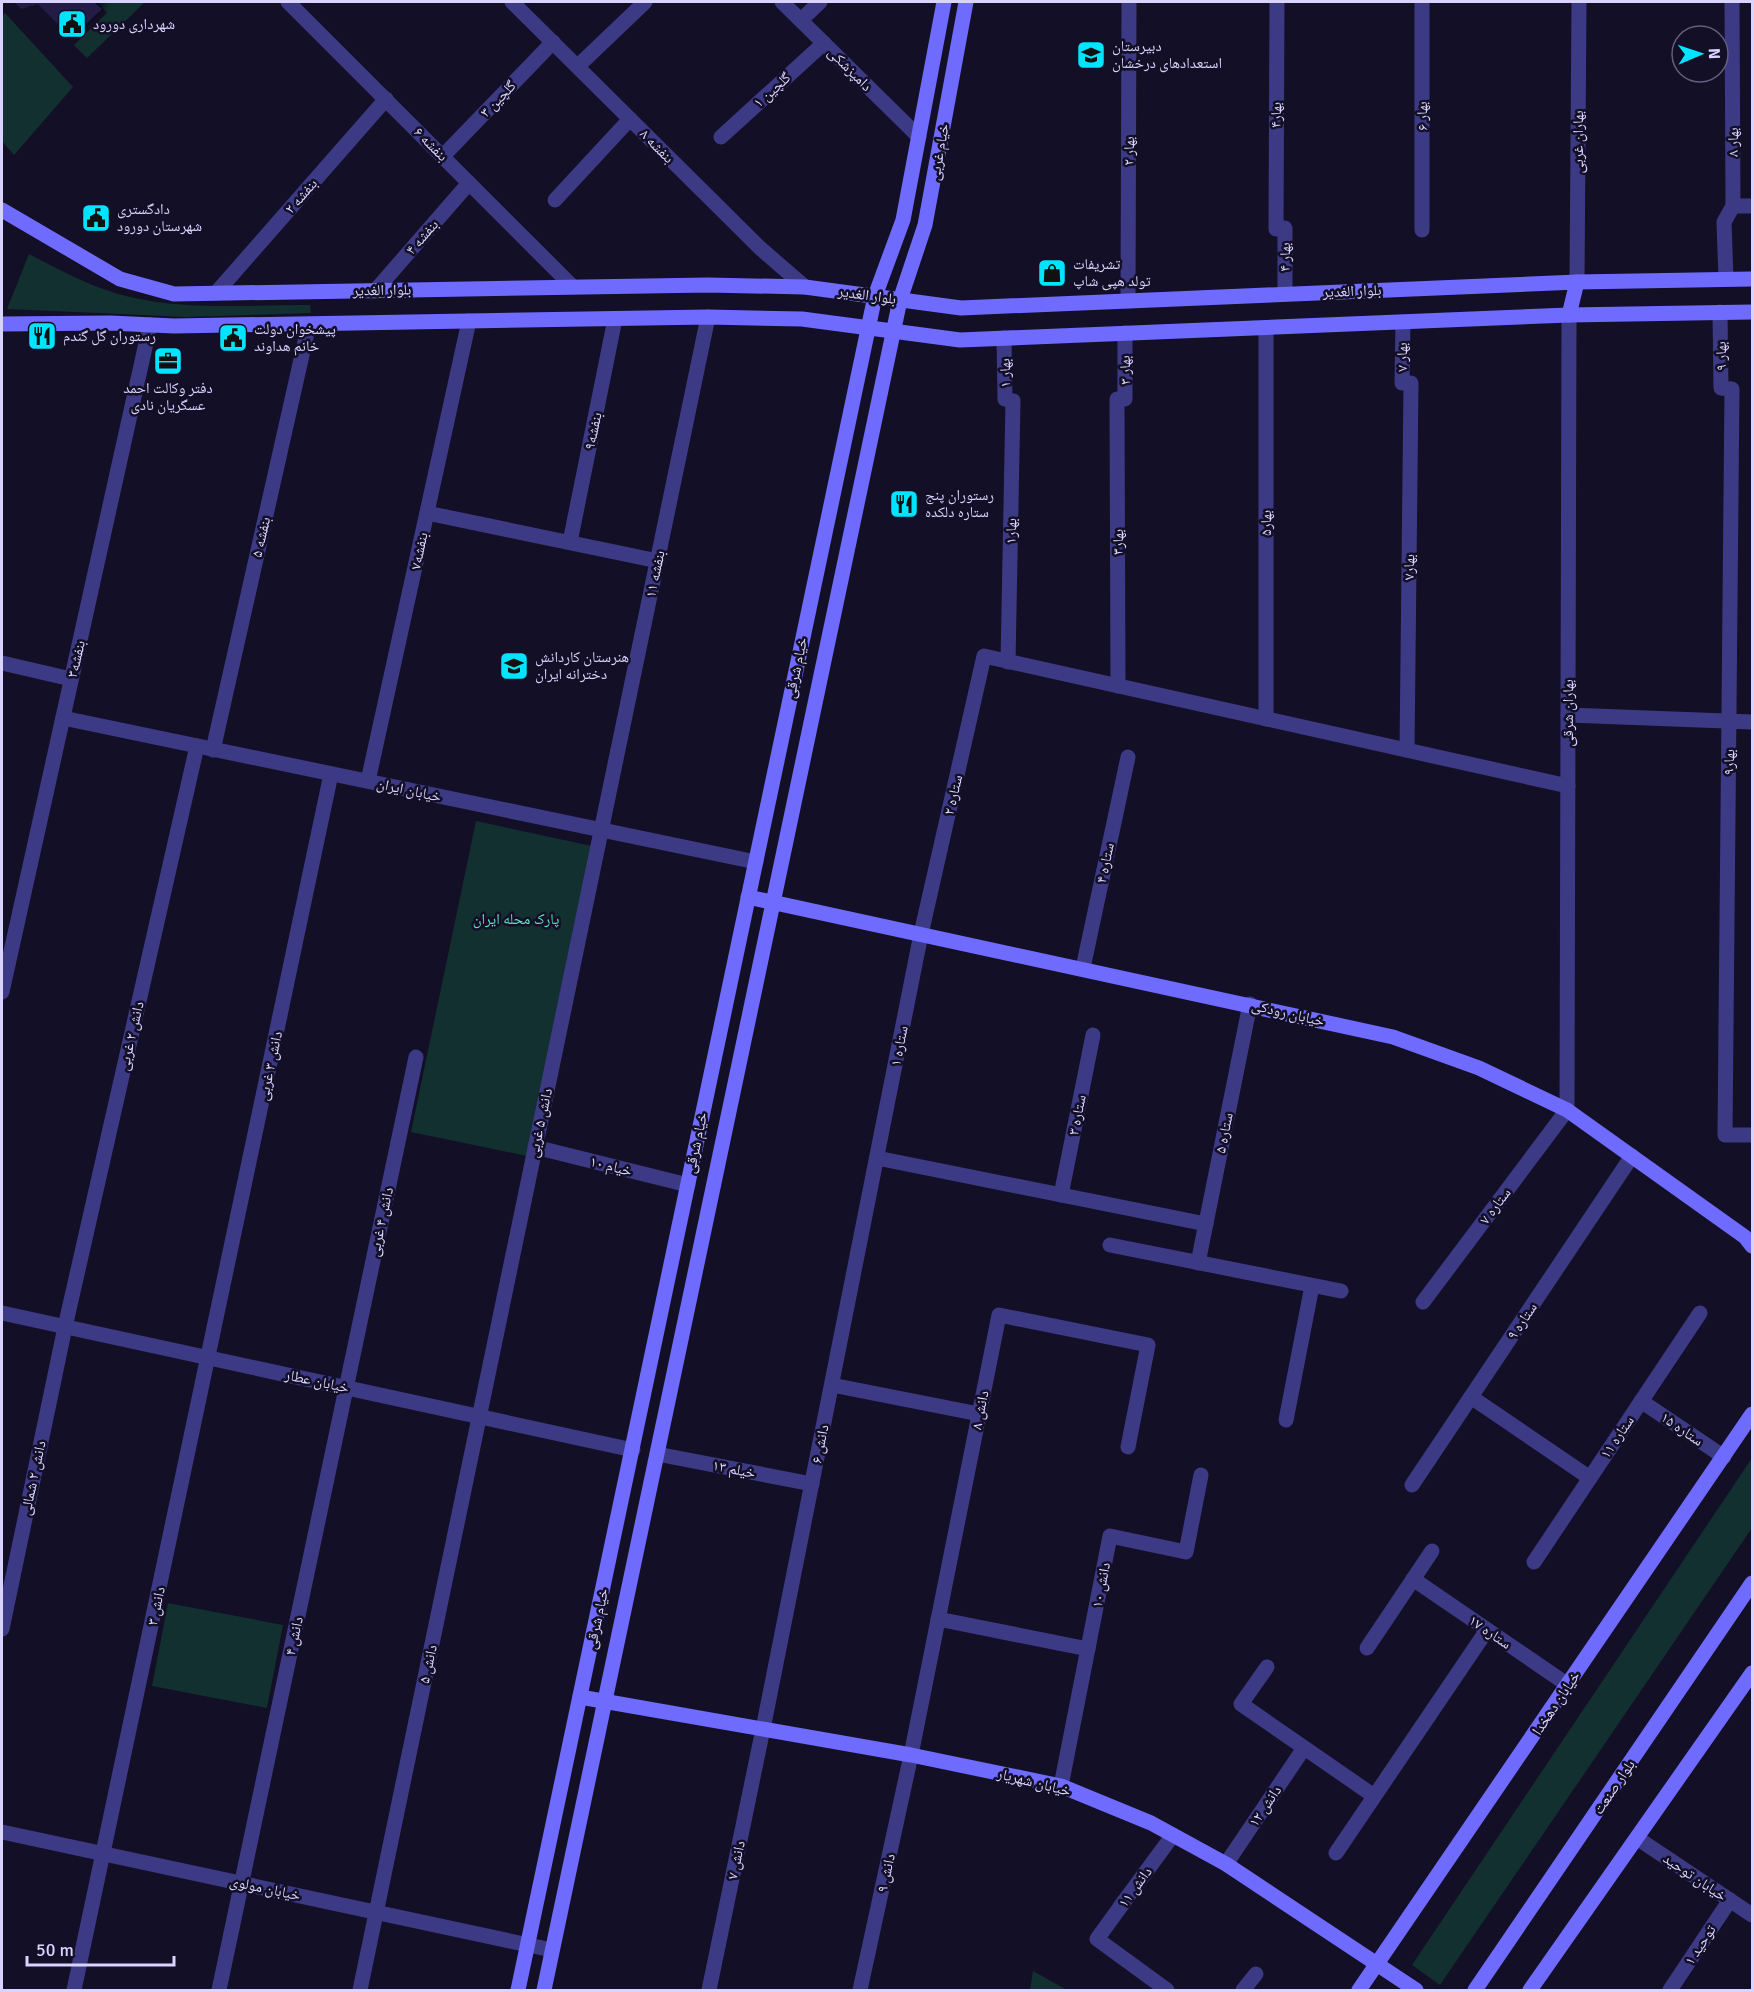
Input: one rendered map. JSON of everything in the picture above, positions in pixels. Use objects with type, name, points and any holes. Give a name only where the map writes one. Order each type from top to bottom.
[{"type":"street","name":"بنفشه ۸","points":[[512,2],[760,248],[805,287]]},
{"type":"street","points":[[578,66],[645,2]]},
{"type":"street","name":"دامپزشکی","points":[[782,2],[919,137]]},
{"type":"street","points":[[801,20],[820,2]]},
{"type":"street","name":"خیام غربی","points":[[875,296],[903,220],[944,2]]},
{"type":"street","name":"خیام غربی","points":[[893,331],[900,300],[925,225],[966,2]]},
{"type":"street","name":"بهار ۲","points":[[1128,301],[1129,2]]},
{"type":"street","name":"بهار۴","points":[[1276,229],[1277,2]]},
{"type":"street","name":"بهار ۶","points":[[1422,2],[1422,230]]},
{"type":"street","name":"بهاران غربی","points":[[1577,282],[1579,2]]},
{"type":"street","name":"بهار ۸","points":[[1726,279],[1724,222],[1733,206],[1732,2]]},
{"type":"street","name":"بنفشه ۶","points":[[299,5],[386,99],[573,287]]},
{"type":"street","name":"گلچین ۳","points":[[443,156],[553,42]]},
{"type":"street","name":"گلچین ۱","points":[[721,137],[824,43]]},
{"type":"street","name":"بنفشه ۲","points":[[216,293],[386,99]]},
{"type":"street","points":[[555,200],[630,119]]},
{"type":"street","name":"بنفشه ۴","points":[[375,291],[469,183]]},
{"type":"street","points":[[1733,206],[1752,206]]},
{"type":"street","name":"بلوار الغدیر","points":[[2,210],[120,279],[174,294],[708,285],[805,287],[961,308],[1577,282],[1752,279]]},
{"type":"street","name":"بهار ۴","points":[[1276,229],[1285,228],[1285,294]]},
{"type":"street","points":[[1569,315],[1577,282]]},
{"type":"street","name":"خیام شرقی","points":[[518,1990],[875,296]]},
{"type":"street","name":"بهار ۹","points":[[1720,312],[1721,388],[1732,389]]},
{"type":"street","points":[[2,324],[309,324],[708,317],[802,319],[960,340],[1569,315],[1752,312]]},
{"type":"street","name":"بهاران شرقی","points":[[1567,1110],[1569,315]]},
{"type":"street","name":"بنفشه ۱۱","points":[[602,830],[708,317]]},
{"type":"street","name":"بنفشه۹","points":[[570,542],[615,319]]},
{"type":"street","name":"بنفشه۷","points":[[368,782],[469,321]]},
{"type":"street","name":"بهار ۷","points":[[1403,322],[1402,383],[1411,383]]},
{"type":"street","name":"بنفشه ۵","points":[[213,750],[309,324]]},
{"type":"street","name":"بنفشه۳","points":[[2,992],[150,325]]},
{"type":"street","name":"بهار۵","points":[[1266,328],[1266,719]]},
{"type":"street","name":"خیام شرقی","points":[[544,1990],[893,331]]},
{"type":"street","name":"بهار ۳","points":[[1117,399],[1125,399],[1125,333]]},
{"type":"street","name":"بهار ۱","points":[[1004,338],[1005,399],[1013,401]]},
{"type":"street","name":"بهار۷","points":[[1407,750],[1411,383]]},
{"type":"street","name":"بهار۹","points":[[1732,389],[1725,1135],[1752,1135]]},
{"type":"street","name":"بهار۳","points":[[1117,399],[1118,686]]},
{"type":"street","name":"بهار۱","points":[[1008,662],[1013,401]]},
{"type":"street","points":[[427,513],[658,561]]},
{"type":"street","name":"ستاره ۲","points":[[921,934],[984,656],[1008,662]]},
{"type":"street","points":[[1008,662],[1568,786]]},
{"type":"street","points":[[2,663],[71,680]]},
{"type":"street","points":[[1568,715],[1752,722]]},
{"type":"street","name":"خیابان ایران","points":[[63,718],[756,862]]},
{"type":"street","name":"دانش ۲ غربی","points":[[65,1327],[197,746]]},
{"type":"street","name":"ستاره ۴","points":[[1083,968],[1128,757]]},
{"type":"street","name":"دانش ۳ غربی","points":[[208,1358],[331,774]]},
{"type":"street","name":"دانش ۵ غربی","points":[[479,1416],[602,830]]},
{"type":"street","name":"خیابان رودکی","points":[[748,897],[1250,1004],[1393,1037],[1479,1068],[1567,1110],[1745,1237],[1752,1246]]},
{"type":"street","name":"ستاره ۱","points":[[877,1158],[921,934]]},
{"type":"street","name":"ستاره ۵","points":[[1198,1263],[1250,1004]]},
{"type":"street","name":"ستاره ۳","points":[[1061,1195],[1093,1035]]},
{"type":"street","name":"دانش ۴ غربی","points":[[346,1388],[416,1057]]},
{"type":"street","name":"ستاره ۷","points":[[1423,1302],[1567,1110]]},
{"type":"street","name":"خیام ۱۰","points":[[536,1147],[688,1185]]},
{"type":"street","name":"ستاره ۹","points":[[1412,1485],[1632,1156]]},
{"type":"street","points":[[877,1158],[1206,1224]]},
{"type":"street","name":"دانش ۶","points":[[764,1729],[877,1158]]},
{"type":"street","points":[[688,1185],[712,1191]]},
{"type":"street","points":[[1110,1245],[1341,1291]]},
{"type":"street","points":[[1286,1420],[1312,1286]]},
{"type":"street","name":"خیابان عطار","points":[[2,1313],[633,1450]]},
{"type":"street","name":"ستاره ۱۱","points":[[1534,1562],[1700,1313]]},
{"type":"street","name":"دانش ۸","points":[[912,1755],[999,1315],[1148,1346],[1128,1447]]},
{"type":"street","name":"دانش ۲ شمالی","points":[[2,1629],[65,1327]]},
{"type":"street","name":"دانش ۳","points":[[74,1990],[208,1358]]},
{"type":"street","points":[[832,1385],[979,1414]]},
{"type":"street","name":"دانش ۴","points":[[219,1990],[346,1388]]},
{"type":"street","points":[[1471,1397],[1590,1478]]},
{"type":"street","name":"ستاره ۱۵","points":[[1641,1401],[1724,1457]]},
{"type":"street","name":"خیابان دهخدا","points":[[1359,1990],[1752,1414]]},
{"type":"street","name":"دانش ۵","points":[[360,1990],[479,1416]]},
{"type":"street","points":[[633,1450],[657,1454]]},
{"type":"street","name":"خیلم ۱۳","points":[[657,1454],[812,1484]]},
{"type":"street","name":"دانش ۱۰","points":[[1061,1786],[1110,1536],[1186,1552],[1201,1475]]},
{"type":"street","points":[[1367,1648],[1432,1551]]},
{"type":"street","name":"ستاره ۱۷","points":[[1413,1579],[1568,1685]]},
{"type":"street","name":"بلوار صنعت","points":[[1475,1990],[1752,1583]]},
{"type":"street","points":[[939,1619],[1088,1649]]},
{"type":"street","points":[[1335,1853],[1487,1630]]},
{"type":"street","points":[[1267,1667],[1241,1704],[1374,1796]]},
{"type":"street","points":[[1530,1990],[1752,1673]]},
{"type":"street","name":"خیابان شهریار","points":[[580,1697],[912,1755],[1061,1786],[1151,1823],[1226,1864],[1416,1990]]},
{"type":"street","name":"دانش ۷","points":[[709,1990],[764,1729]]},
{"type":"street","name":"دانش ۱۲","points":[[1226,1864],[1304,1748]]},
{"type":"street","name":"دانش ۹","points":[[860,1990],[912,1755]]},
{"type":"street","name":"خیابان مولوی","points":[[2,1832],[552,1950]]},
{"type":"street","name":"دانش ۱۱","points":[[1097,1939],[1173,1835]]},
{"type":"street","name":"خیابان توحید","points":[[1637,1838],[1752,1915]]},
{"type":"street","points":[[1126,1899],[1097,1939],[1167,1990]]},
{"type":"street","name":"توحید ۱","points":[[1670,1990],[1730,1900]]},
{"type":"street","points":[[1244,1990],[1256,1974]]},
{"type":"green space","points":[[97,2],[145,2],[87,58],[74,45],[107,13]]},
{"type":"green space","points":[[5,13],[73,87],[14,155],[2,141],[2,16]]},
{"type":"green space","points":[[29,254],[67,274],[121,295],[135,298],[155,302],[199,305],[310,305],[311,313],[187,317],[7,309]]},
{"type":"green space","name":"پارک محله ایران","points":[[476,821],[592,846],[527,1156],[411,1132]]},
{"type":"green space","points":[[1752,1458],[1752,1528],[1440,1985],[1412,1965]]},
{"type":"green space","points":[[168,1603],[283,1625],[267,1708],[152,1686]]},
{"type":"green space","points":[[1033,1971],[1067,1990],[1030,1990]]},
{"type":"building","name":"شهرداری دورود","points":[[14,2],[94,2],[102,9],[71,38],[38,4],[21,9]]},
{"type":"place","name":"شهرداری دورود","points":[[72,24]]},
{"type":"place","name":"دبیرستان استعدادهای درخشان","points":[[1091,55]]},
{"type":"place","name":"دادگستری شهرستان دورود","points":[[96,218]]},
{"type":"place","name":"تشریفات تولد هپی شاپ","points":[[1052,273]]},
{"type":"place","name":"رستوران گل گندم","points":[[42,336]]},
{"type":"place","name":"پیشخوان دولت خانم هداوند","points":[[233,338]]},
{"type":"place","name":"دفتر وکالت احمد عسگریان نادی","points":[[168,361]]},
{"type":"place","name":"رستوران پنج ستاره دلکده","points":[[904,504]]},
{"type":"place","name":"هنرستان کاردانش دخترانه ایران","points":[[514,666]]}]
